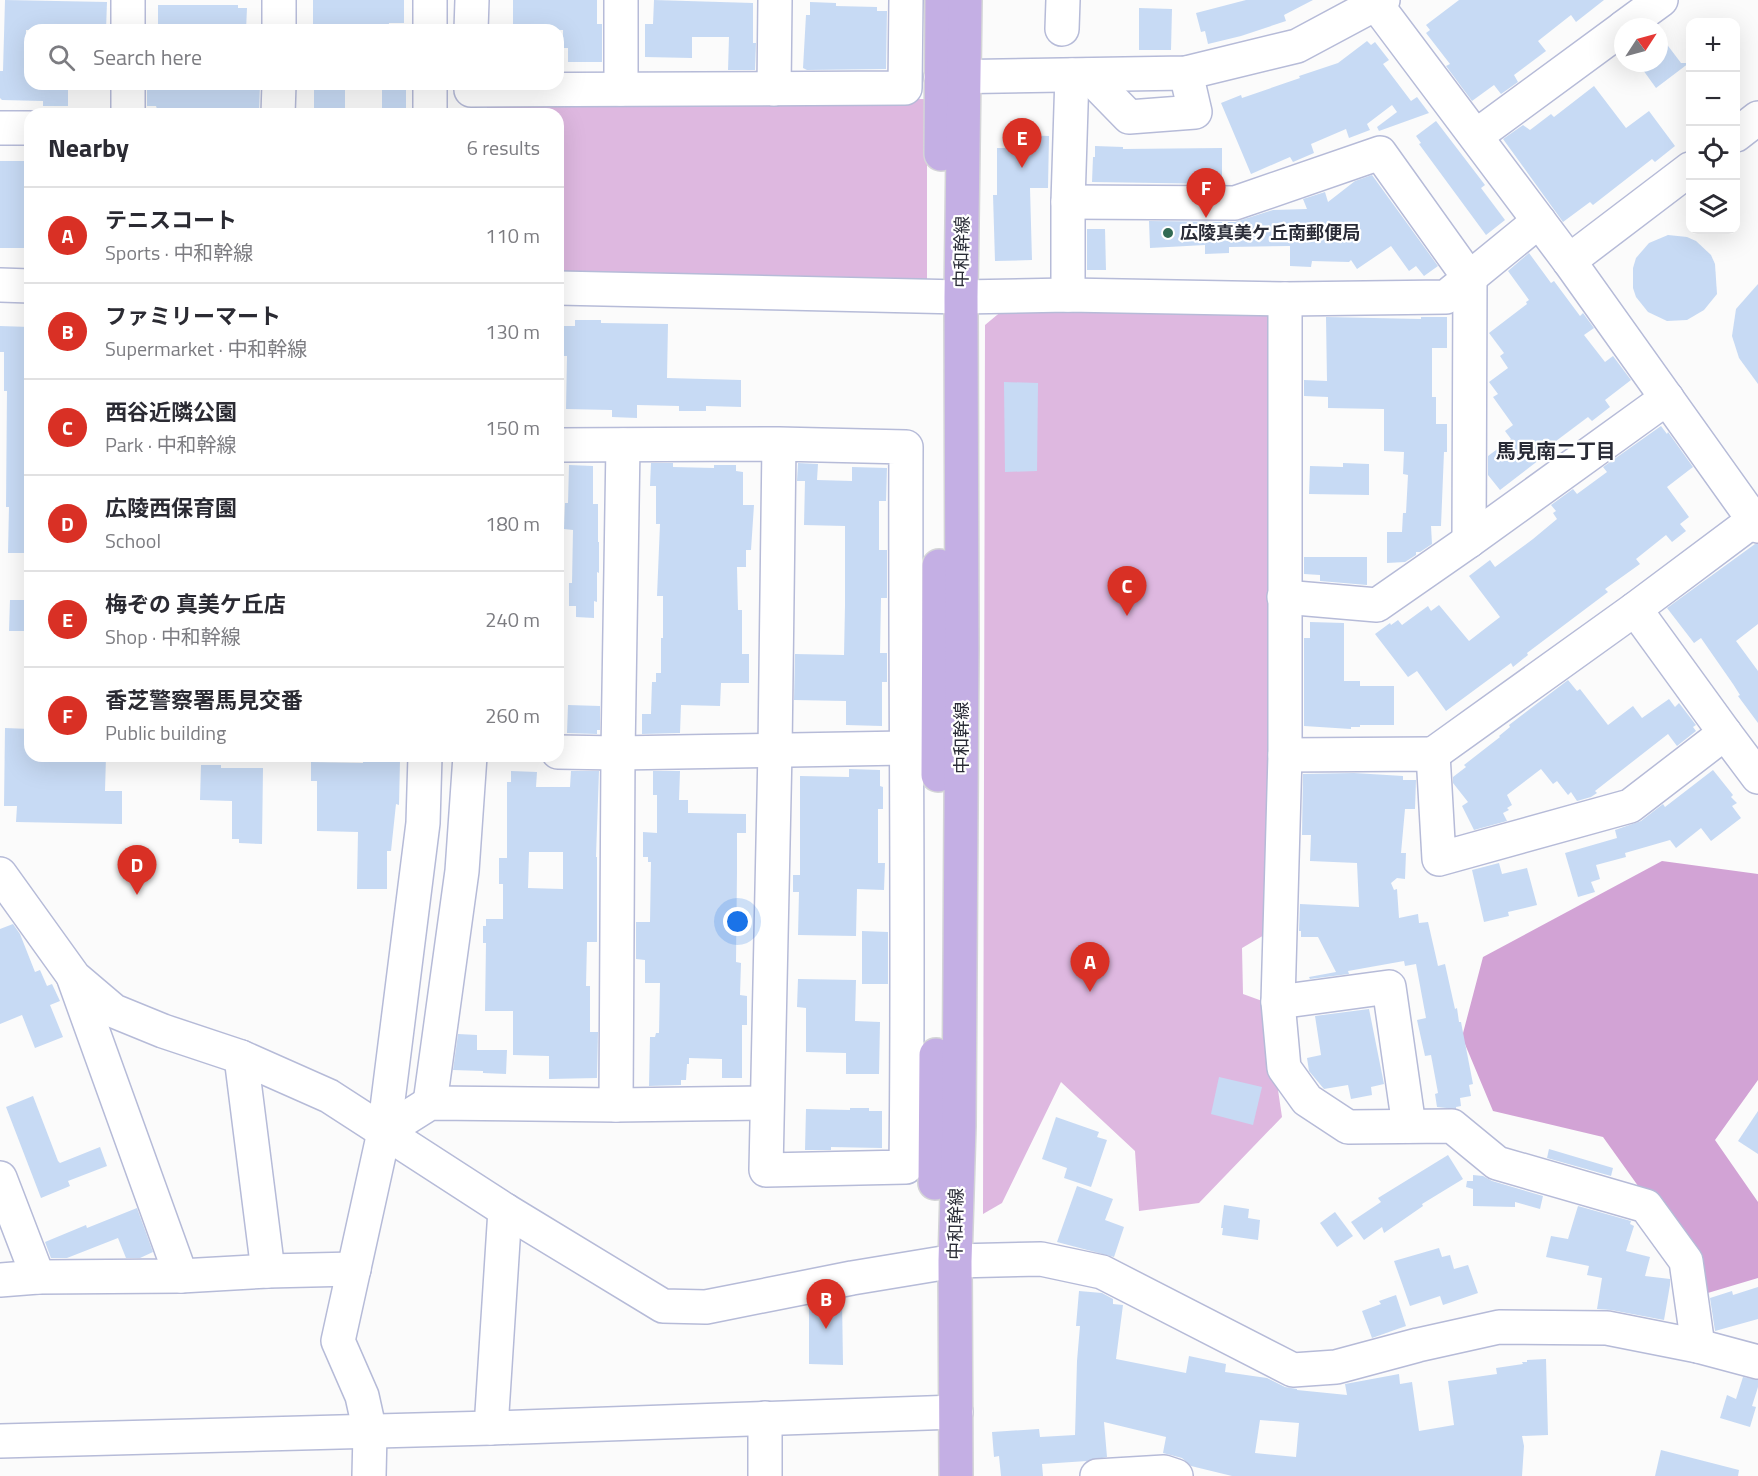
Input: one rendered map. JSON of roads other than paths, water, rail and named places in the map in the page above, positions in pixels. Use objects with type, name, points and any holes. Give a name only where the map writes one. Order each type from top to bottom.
[{"type":"main road","name":"中和幹線","points":[[942,0],[953,77]]},
{"type":"main road","name":"中和幹線","points":[[934,1476],[945,1412],[945,1264],[938,951],[953,77],[965,0]]},
{"type":"main road","name":"中和幹線","points":[[945,1412],[956,1476]]},
{"type":"street","points":[[128,0],[128,24]]},
{"type":"street","points":[[279,0],[279,24]]},
{"type":"street","points":[[430,0],[430,24]]},
{"type":"street","points":[[471,24],[472,0]]},
{"type":"street","points":[[621,0],[621,89]]},
{"type":"street","points":[[774,89],[775,0]]},
{"type":"street","points":[[471,96],[621,89],[905,88],[906,0]]},
{"type":"street","points":[[1636,18],[1661,0]]},
{"type":"street","points":[[953,77],[1186,74],[1297,46],[1378,2],[1757,521],[1433,754],[1285,755]]},
{"type":"street","points":[[1476,136],[1614,34]]},
{"type":"street","points":[[1068,295],[1068,202],[1080,75]]},
{"type":"street","points":[[128,90],[128,108]]},
{"type":"street","points":[[278,108],[279,90]]},
{"type":"street","points":[[430,90],[430,108]]},
{"type":"street","points":[[1740,132],[1758,118]]},
{"type":"street","points":[[0,128],[24,128]]},
{"type":"street","points":[[1068,202],[1235,203],[1380,153],[1470,279],[1469,541]]},
{"type":"street","points":[[1569,261],[1686,172]]},
{"type":"street","points":[[564,288],[950,296],[1068,295],[1285,299],[1446,297],[1539,221]]},
{"type":"street","points":[[0,285],[24,286]]},
{"type":"street","points":[[1285,299],[1285,755],[1278,1002],[1284,1068],[1307,1100],[1348,1126],[1452,1126],[1497,1163],[1646,1206],[1686,1261],[1698,1346]]},
{"type":"street","points":[[1284,597],[1377,604],[1469,541],[1667,398]]},
{"type":"street","points":[[564,445],[779,444],[906,447],[905,748],[908,990],[906,1167],[766,1170],[779,444]]},
{"type":"street","points":[[616,1105],[623,445]]},
{"type":"street","points":[[1635,609],[1758,777]]},
{"type":"street","points":[[1433,754],[1439,859],[1630,806],[1725,733]]},
{"type":"street","points":[[564,752],[905,748]]},
{"type":"street","points":[[369,1476],[370,1432],[362,1396],[338,1341],[384,1132],[423,823],[425,762]]},
{"type":"street","points":[[430,1103],[462,871],[470,762]]},
{"type":"street","points":[[0,874],[74,977],[114,1011],[163,1031],[241,1057],[329,1096],[505,1210],[663,1306],[706,1307],[852,1278],[945,1264],[1041,1259],[1102,1272],[1293,1370],[1336,1367],[1418,1345],[1499,1327],[1607,1328],[1698,1346],[1758,1362]]},
{"type":"street","points":[[74,977],[181,1276]]},
{"type":"street","points":[[1278,1002],[1389,987],[1409,1126]]},
{"type":"street","points":[[241,1057],[268,1271]]},
{"type":"street","points":[[384,1132],[430,1103],[616,1105],[766,1102]]},
{"type":"street","points":[[0,1178],[38,1277]]},
{"type":"street","points":[[491,1428],[505,1210]]},
{"type":"street","points":[[0,1280],[38,1277],[181,1276],[354,1269]]},
{"type":"street","points":[[0,1441],[370,1432],[945,1412]]},
{"type":"street","points":[[765,1418],[765,1476]]},
{"type":"street","points":[[1097,1476],[1164,1472],[1176,1476]]},
{"type":"place","name":"梅ぞの 真美ケ丘店","points":[[1022,168]]},
{"type":"place","name":"香芝警察署馬見交番","points":[[1206,218]]},
{"type":"place","name":"広陵真美ケ丘南郵便局","points":[[1168,233]]},
{"type":"place","name":"西谷近隣公園","points":[[1127,616]]},
{"type":"place","name":"広陵西保育園","points":[[137,895]]},
{"type":"place","name":"テニスコート","points":[[1090,992]]},
{"type":"place","name":"ファミリーマート","points":[[826,1329]]},
{"type":"district","name":"馬見南二丁目","points":[[1556,451]]}]
